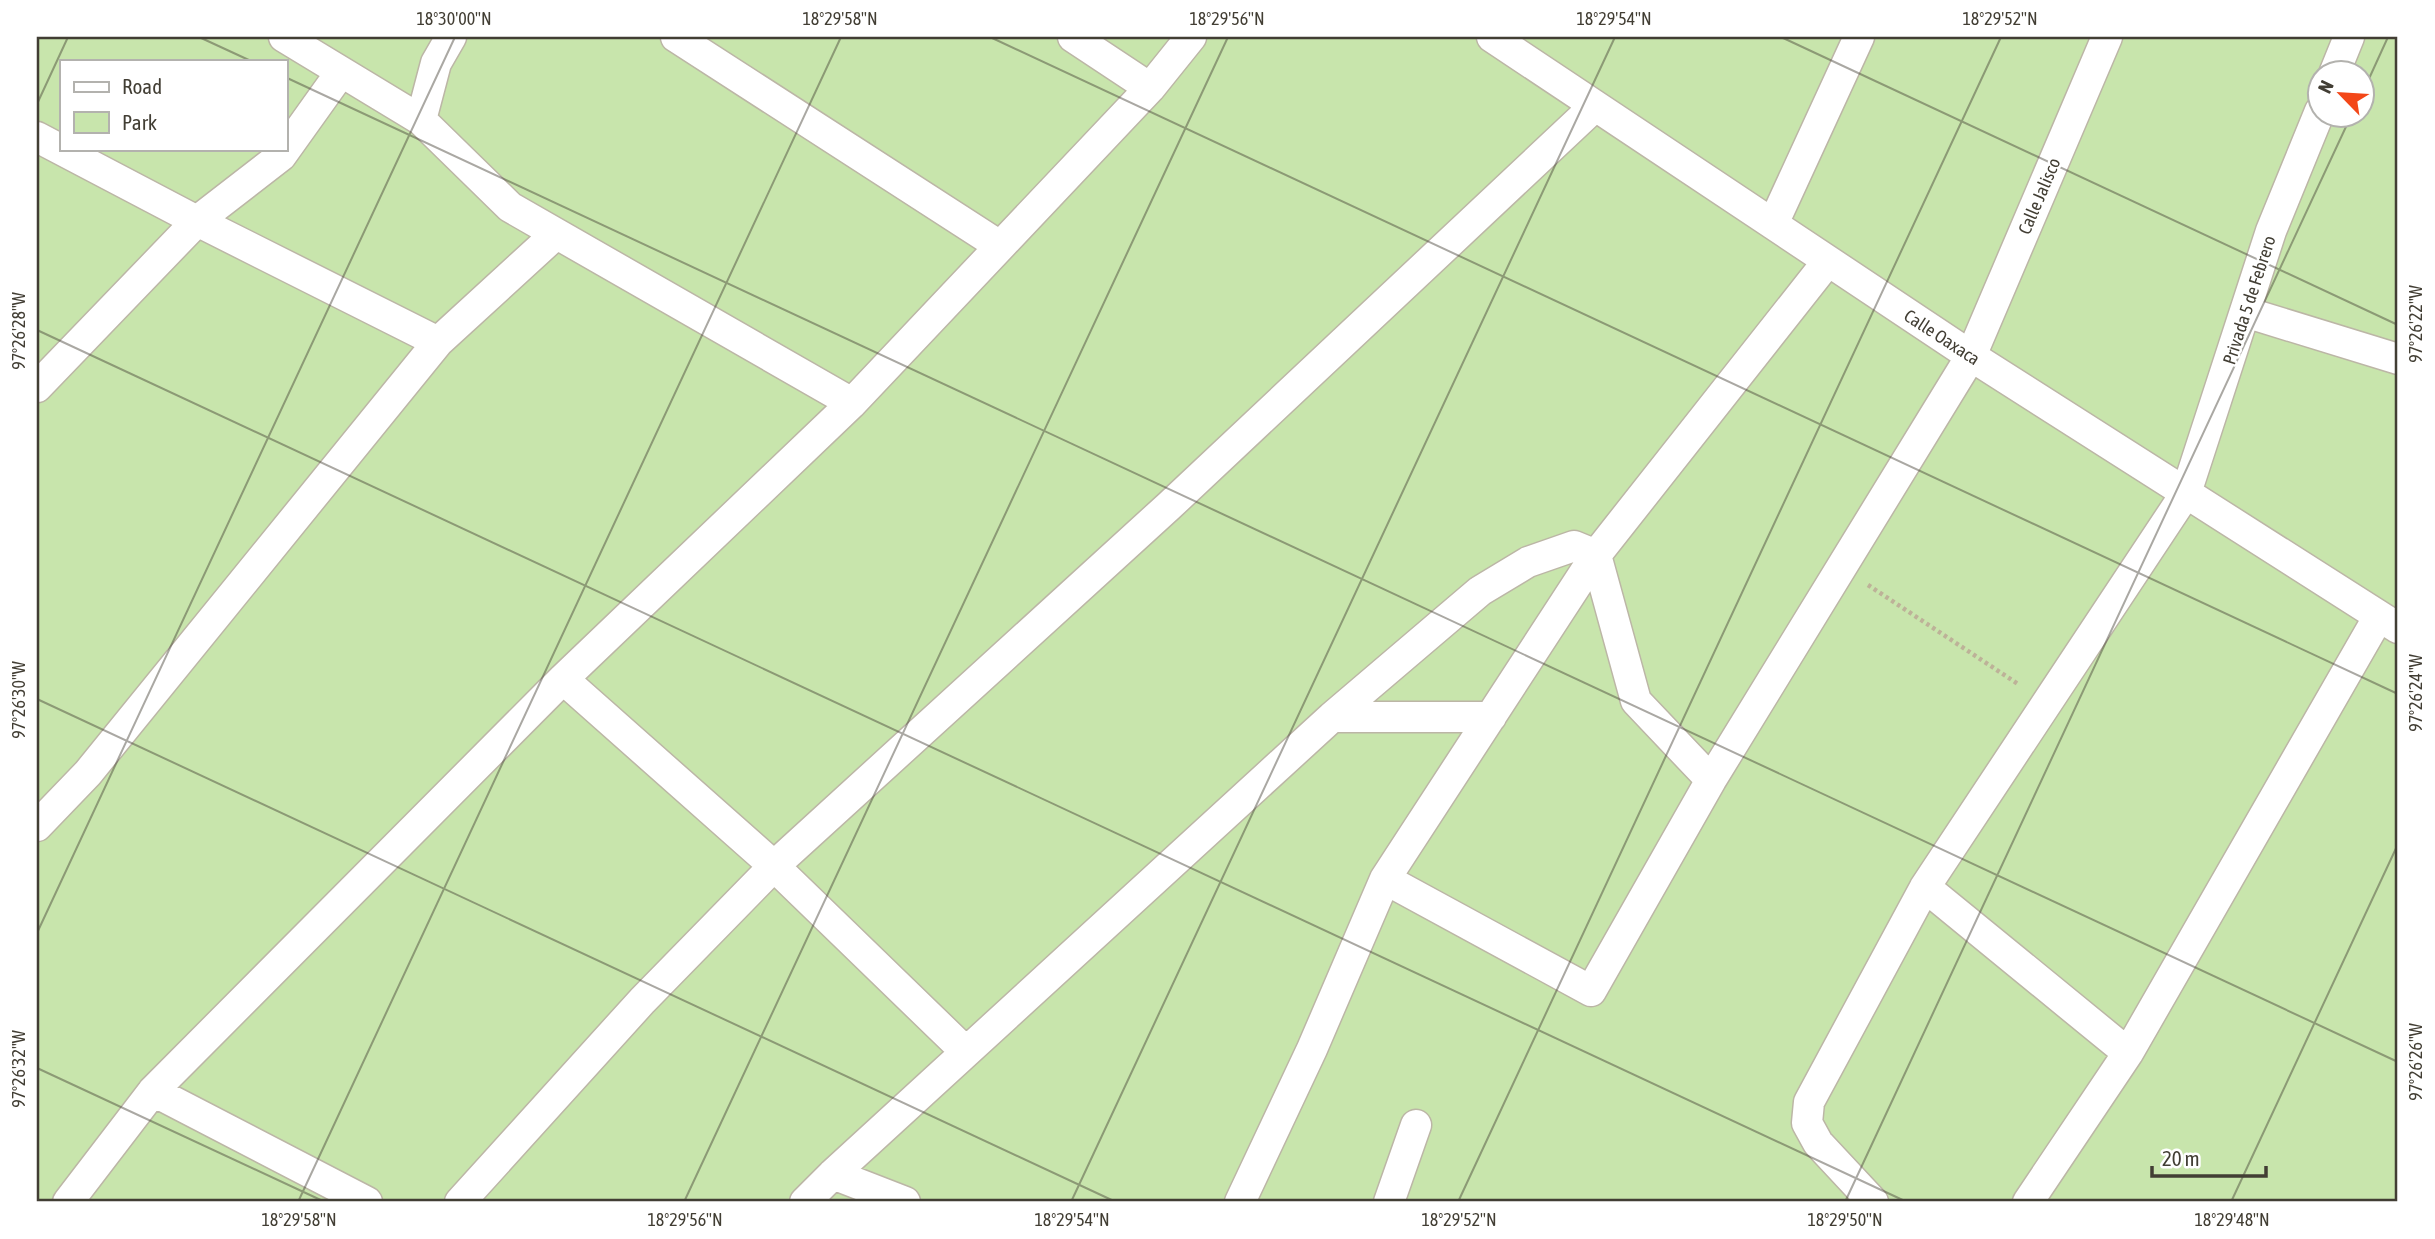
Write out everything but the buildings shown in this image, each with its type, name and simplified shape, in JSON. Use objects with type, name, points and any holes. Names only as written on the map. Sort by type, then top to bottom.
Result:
[{"type":"street","points":[[284,37],[421,120],[510,207],[852,403]]},
{"type":"street","points":[[421,120],[436,63],[451,37]]},
{"type":"street","points":[[676,37],[1000,246]]},
{"type":"street","points":[[1073,37],[1150,88]]},
{"type":"street","points":[[68,1202],[153,1091],[564,679],[852,403],[1150,88],[1191,37]]},
{"type":"street","name":"Calle Oaxaca","points":[[1492,37],[1971,356],[2389,622]]},
{"type":"street","points":[[1773,224],[1859,37]]},
{"type":"street","name":"Calle Jalisco","points":[[1385,879],[1591,991],[1711,780],[1971,356],[2106,37]]},
{"type":"street","points":[[2340,60],[2349,37]]},
{"type":"street","points":[[287,148],[341,72]]},
{"type":"street","points":[[460,1202],[642,1001],[774,866],[1169,506],[1595,106]]},
{"type":"street","name":"Privada 5 de Febrero","points":[[1873,1202],[1818,1143],[1807,1123],[1810,1102],[1925,887],[2186,493],[2271,231],[2311,130]]},
{"type":"street","points":[[37,136],[60,148]]},
{"type":"street","points":[[63,150],[197,221],[438,342]]},
{"type":"street","points":[[37,387],[197,221],[285,150]]},
{"type":"street","points":[[37,826],[88,773],[438,342],[556,234]]},
{"type":"street","points":[[1240,1202],[1312,1049],[1385,879],[1596,555],[1828,261]]},
{"type":"street","points":[[2245,312],[2398,359]]},
{"type":"street","points":[[805,1202],[1332,717],[1480,591],[1528,562],[1574,545],[1596,555]]},
{"type":"street","points":[[1596,555],[1636,701],[1711,780]]},
{"type":"street","points":[[2028,1202],[2128,1053],[2389,622]]},
{"type":"street","points":[[564,679],[774,866],[966,1052]]},
{"type":"street","points":[[1332,717],[1491,717]]},
{"type":"street","points":[[1925,887],[2128,1053]]},
{"type":"street","points":[[153,1091],[367,1202]]},
{"type":"street","points":[[1390,1202],[1416,1125]]},
{"type":"street","points":[[833,1174],[905,1202]]},
{"type":"path","points":[[1841,568],[2048,703]]},
{"type":"green space","points":[[37,37],[2398,37],[2398,1202],[37,1202]]}]
